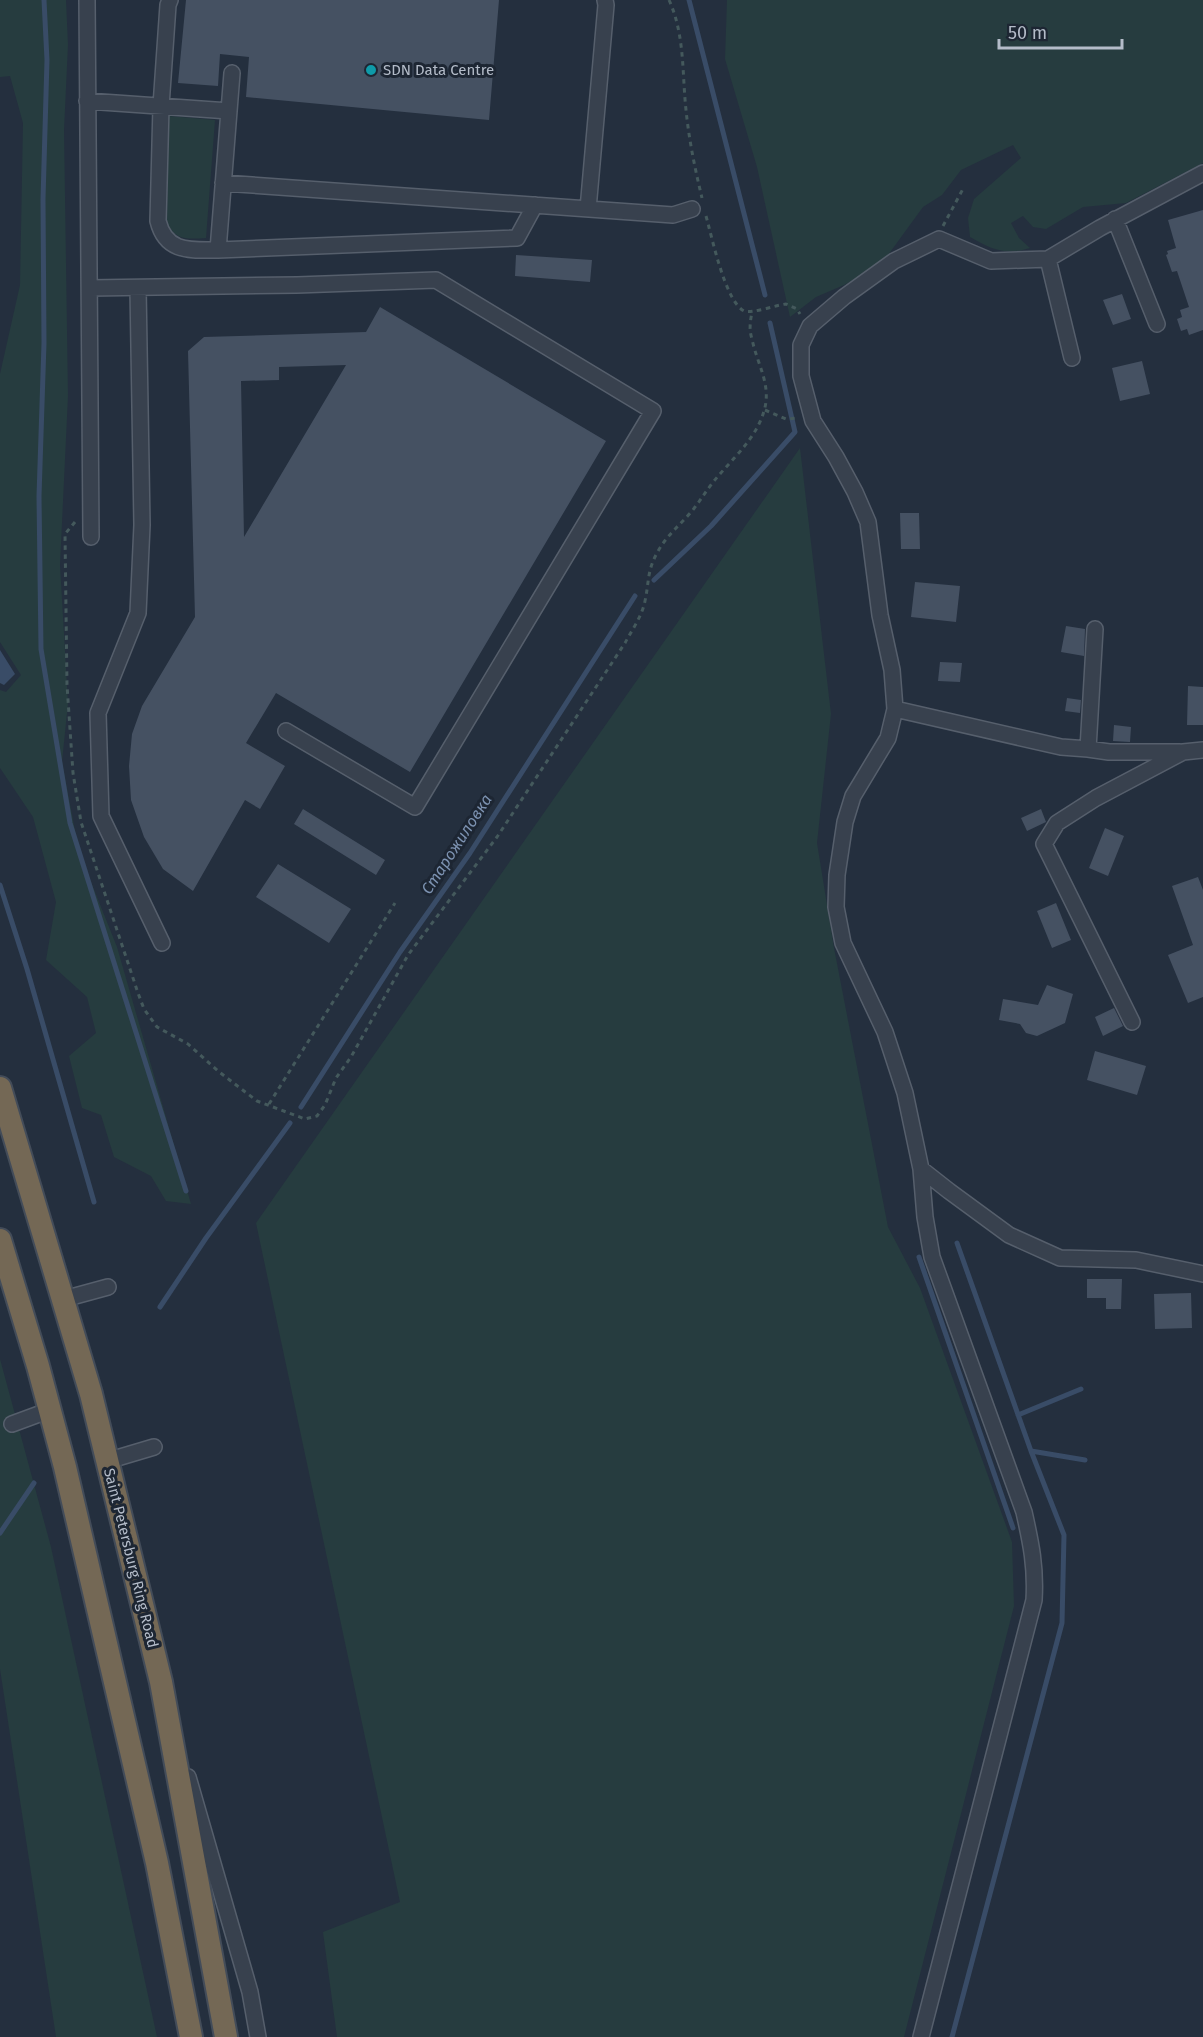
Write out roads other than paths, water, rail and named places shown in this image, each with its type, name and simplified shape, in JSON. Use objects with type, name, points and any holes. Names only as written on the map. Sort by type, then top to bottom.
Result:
[{"type":"highway","name":"Saint Petersburg Ring Road","points":[[0,1088],[91,1394],[161,1682],[226,2037]]},
{"type":"highway","points":[[0,1240],[65,1467],[157,1863],[191,2037]]},
{"type":"street","points":[[87,0],[91,537]]},
{"type":"street","points":[[170,0],[161,106],[158,221],[165,239],[171,244],[189,249],[218,250],[517,238],[535,205]]},
{"type":"street","points":[[588,209],[605,0]]},
{"type":"street","points":[[218,250],[232,73]]},
{"type":"street","points":[[87,101],[229,111]]},
{"type":"street","points":[[921,2037],[1034,1600],[1036,1575],[1033,1551],[1023,1512],[932,1257],[925,1217],[921,1169],[905,1093],[867,990],[843,943],[836,907],[837,875],[845,822],[854,796],[888,738],[895,709],[892,670],[880,615],[868,522],[855,492],[813,421],[801,376],[801,345],[810,326],[844,297],[894,261],[939,239],[991,261],[1048,259],[1115,219],[1203,172]]},
{"type":"street","points":[[224,183],[673,215],[701,210]]},
{"type":"street","points":[[1115,219],[1157,324]]},
{"type":"street","points":[[1048,259],[1072,358]]},
{"type":"street","points":[[90,288],[436,280],[653,411],[415,807],[286,731]]},
{"type":"street","points":[[138,288],[142,525],[138,614],[98,713],[101,816],[162,943]]},
{"type":"street","points":[[1088,749],[1095,629]]},
{"type":"street","points":[[895,709],[1061,747],[1110,752],[1203,750]]},
{"type":"street","points":[[1131,1022],[1044,844],[1057,823],[1096,798],[1183,752]]},
{"type":"street","points":[[921,1169],[1009,1235],[1060,1258],[1136,1260],[1203,1274]]},
{"type":"street","points":[[64,1299],[108,1287]]},
{"type":"street","points":[[12,1424],[50,1410]]},
{"type":"street","points":[[107,1461],[154,1447]]},
{"type":"street","points":[[161,1682],[250,1992],[258,2037]]},
{"type":"water","points":[[0,650],[15,674],[4,685],[0,683]]},
{"type":"waterway","points":[[44,0],[47,60],[43,199],[44,343],[39,496],[41,649],[70,823],[186,1191]]},
{"type":"waterway","points":[[689,0],[765,295]]},
{"type":"waterway","name":"Старожиловка","points":[[654,580],[711,526],[795,432],[770,323]]},
{"type":"waterway","name":"Старожиловка","points":[[301,1107],[400,952],[470,853],[635,596]]},
{"type":"waterway","points":[[0,885],[27,969],[94,1202]]},
{"type":"waterway","name":"Старожиловка","points":[[160,1307],[206,1238],[290,1123]]},
{"type":"waterway","points":[[952,2037],[1062,1623],[1064,1535],[1031,1451],[957,1243]]},
{"type":"waterway","points":[[919,1257],[1013,1528]]},
{"type":"waterway","points":[[1018,1415],[1081,1389]]},
{"type":"waterway","points":[[1031,1451],[1085,1460]]},
{"type":"waterway","name":"Старожиловка","points":[[0,1533],[34,1483]]},
{"type":"place","name":"SDN Data Centre","points":[[371,70]]}]
